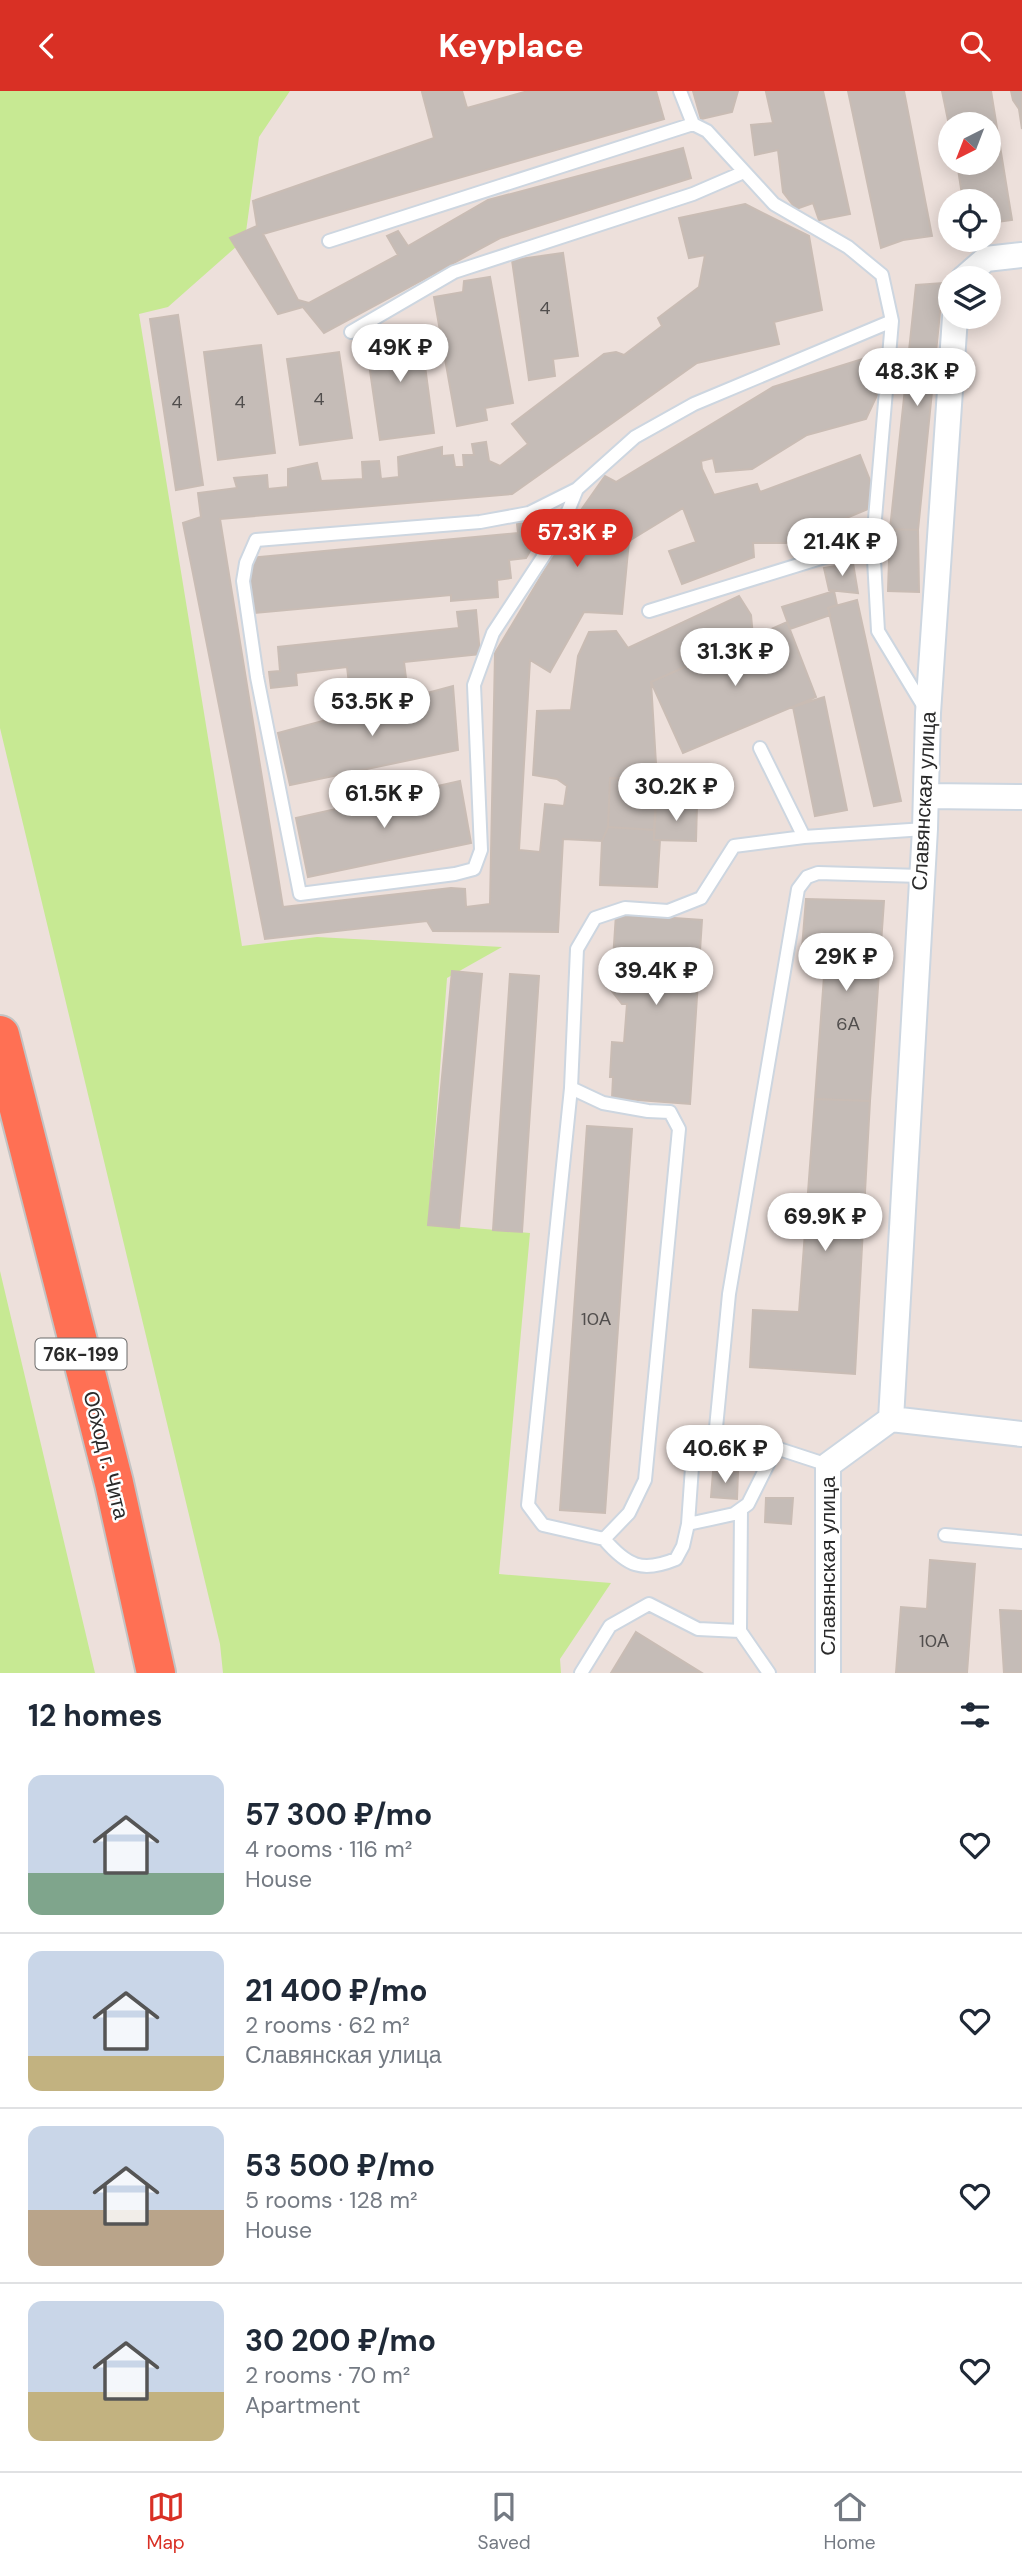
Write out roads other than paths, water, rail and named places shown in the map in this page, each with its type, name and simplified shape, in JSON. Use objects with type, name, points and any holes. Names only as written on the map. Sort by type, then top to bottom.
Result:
[{"type":"highway","name":"Обход г. Чита","points":[[0,1035],[114,1483],[156,1673]]},
{"type":"street","points":[[977,266],[986,259],[1022,255]]},
{"type":"street","name":"Славянская улица","points":[[828,1673],[828,1465],[891,1419],[925,829],[928,713],[954,329]]},
{"type":"street","points":[[926,796],[1022,797]]},
{"type":"street","points":[[891,1419],[1022,1434]]},
{"type":"lane","points":[[680,91],[693,124],[707,131],[774,204],[849,247],[882,275],[892,321],[873,542],[878,631],[928,713]]},
{"type":"lane","points":[[330,241],[693,124]]},
{"type":"lane","points":[[351,332],[454,272],[693,194],[744,172]]},
{"type":"lane","points":[[577,489],[559,531],[493,633],[474,685],[481,850],[474,869],[455,874],[300,894],[257,677],[243,581],[246,562],[256,540],[480,522],[529,513],[577,489],[635,437],[694,404],[892,321]]},
{"type":"lane","points":[[649,611],[873,542]]},
{"type":"lane","points":[[761,748],[804,837]]},
{"type":"lane","points":[[921,876],[818,873],[807,877],[799,888],[729,1294],[715,1438],[692,1467],[688,1524],[683,1546],[676,1559],[656,1567],[626,1562],[604,1539],[543,1525],[528,1505],[571,1088],[577,949],[595,918],[625,908],[668,911],[701,898],[734,846],[804,837],[925,829]]},
{"type":"lane","points":[[571,1088],[603,1103],[670,1112],[679,1129],[645,1480],[629,1513],[604,1539]]},
{"type":"lane","points":[[715,1438],[776,1448],[828,1465]]},
{"type":"lane","points":[[688,1524],[734,1514],[748,1504],[776,1448]]},
{"type":"lane","points":[[741,1509],[740,1631],[769,1673]]},
{"type":"lane","points":[[945,1535],[1022,1542]]},
{"type":"lane","points":[[581,1673],[610,1626],[649,1604],[698,1629],[740,1631]]}]
